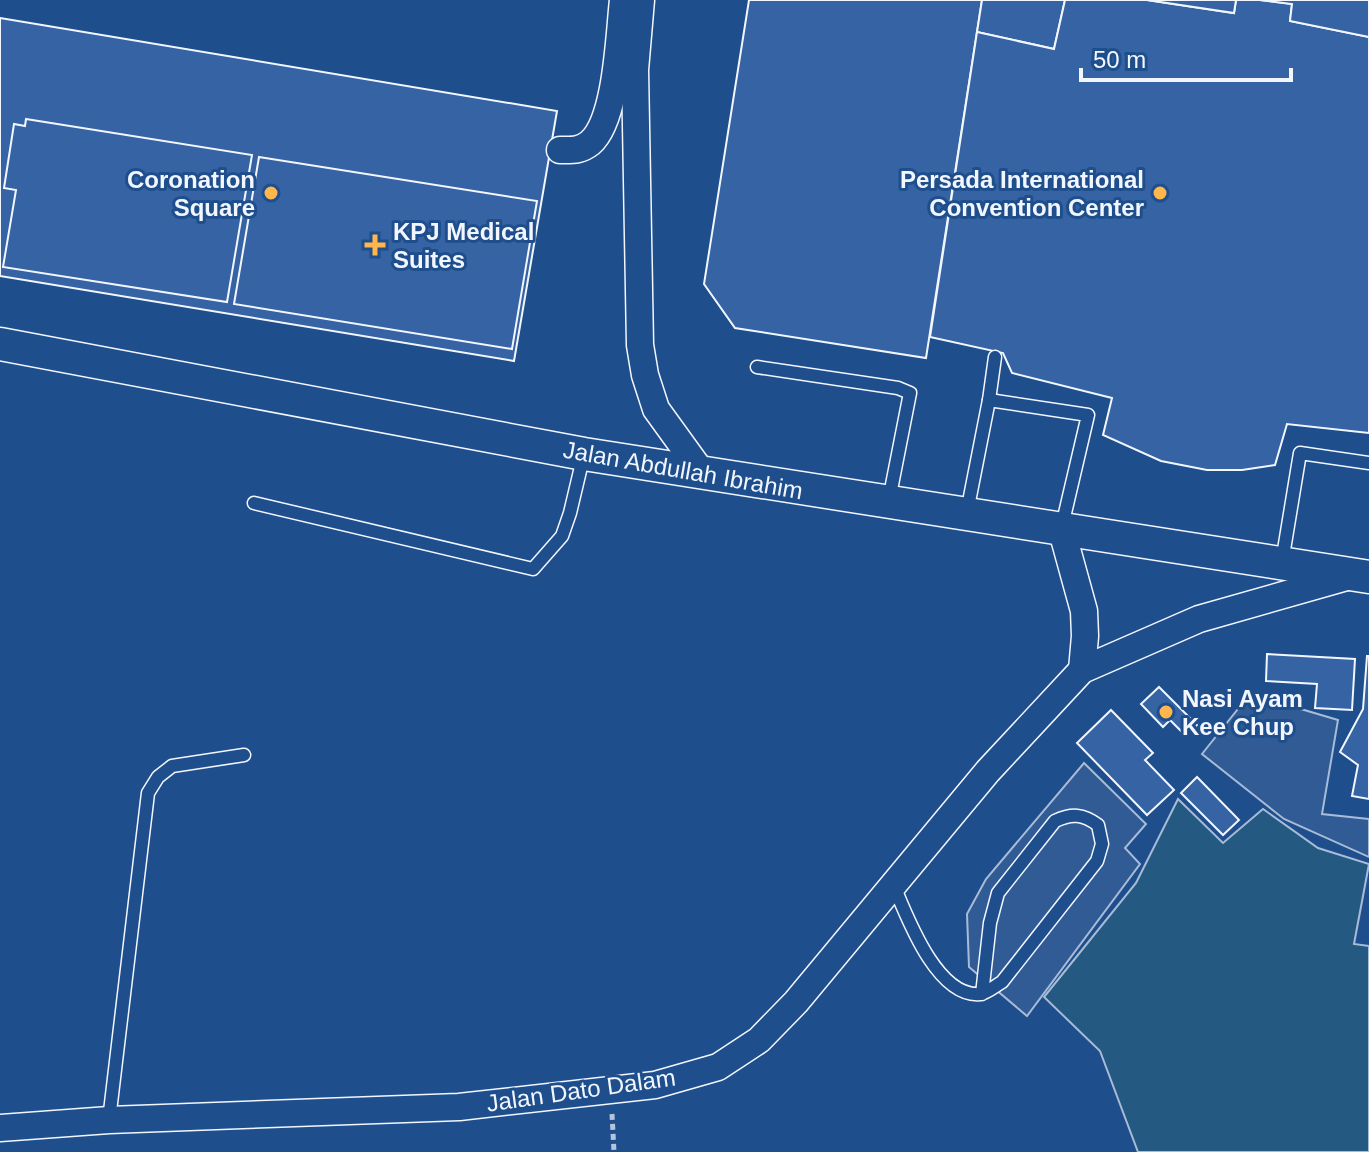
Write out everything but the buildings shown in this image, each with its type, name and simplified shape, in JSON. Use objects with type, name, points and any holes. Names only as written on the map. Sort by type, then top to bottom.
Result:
[{"type":"street","points":[[560,150],[576,151],[590,143],[600,130],[613,91],[623,0]]},
{"type":"street","points":[[641,0],[635,70],[640,345],[656,409],[703,474]]},
{"type":"street","name":"Jalan Abdullah Ibrahim","points":[[0,344],[584,454],[1360,577]]},
{"type":"street","points":[[1062,531],[1084,611],[1082,670]]},
{"type":"street","name":"Jalan Dato Dalam","points":[[0,1128],[109,1120],[459,1107],[655,1085],[718,1067],[759,1040],[796,1002],[988,771],[1082,670],[1199,619],[1360,577]]},
{"type":"lane","points":[[966,516],[995,357]]},
{"type":"lane","points":[[757,367],[898,388],[910,393],[888,503]]},
{"type":"lane","points":[[989,400],[1088,415],[1062,531]]},
{"type":"lane","points":[[1282,565],[1300,453],[1369,463]]},
{"type":"lane","points":[[254,503],[533,569],[562,536],[584,454]]},
{"type":"lane","points":[[109,1120],[148,793],[158,777],[172,766],[244,755]]},
{"type":"lane","points":[[893,884],[921,948],[942,974],[964,992],[982,994],[1002,982],[1097,861],[1102,844],[1098,825],[1086,816],[1069,815],[1055,821],[998,893],[990,923],[982,994]]},
{"type":"path","points":[[612,1089],[614,1152]]},
{"type":"shaded area","points":[[1250,694],[1338,720],[1322,814],[1369,819],[1369,857],[1284,819],[1202,754]]},
{"type":"shaded area","points":[[1084,763],[1146,824],[1125,848],[1140,864],[1027,1016],[969,967],[967,914],[986,879]]},
{"type":"shaded area","points":[[1178,799],[1223,843],[1263,809],[1318,848],[1369,864],[1354,944],[1369,946],[1369,1152],[1138,1152],[1100,1051],[1044,997],[1136,883]]},
{"type":"place","name":"Coronation Square","points":[[271,193]]},
{"type":"place","name":"Persada International Convention Center","points":[[1160,193]]},
{"type":"place","name":"KPJ Medical Suites","points":[[375,245]]},
{"type":"place","name":"Nasi Ayam Kee Chup","points":[[1166,712]]}]
